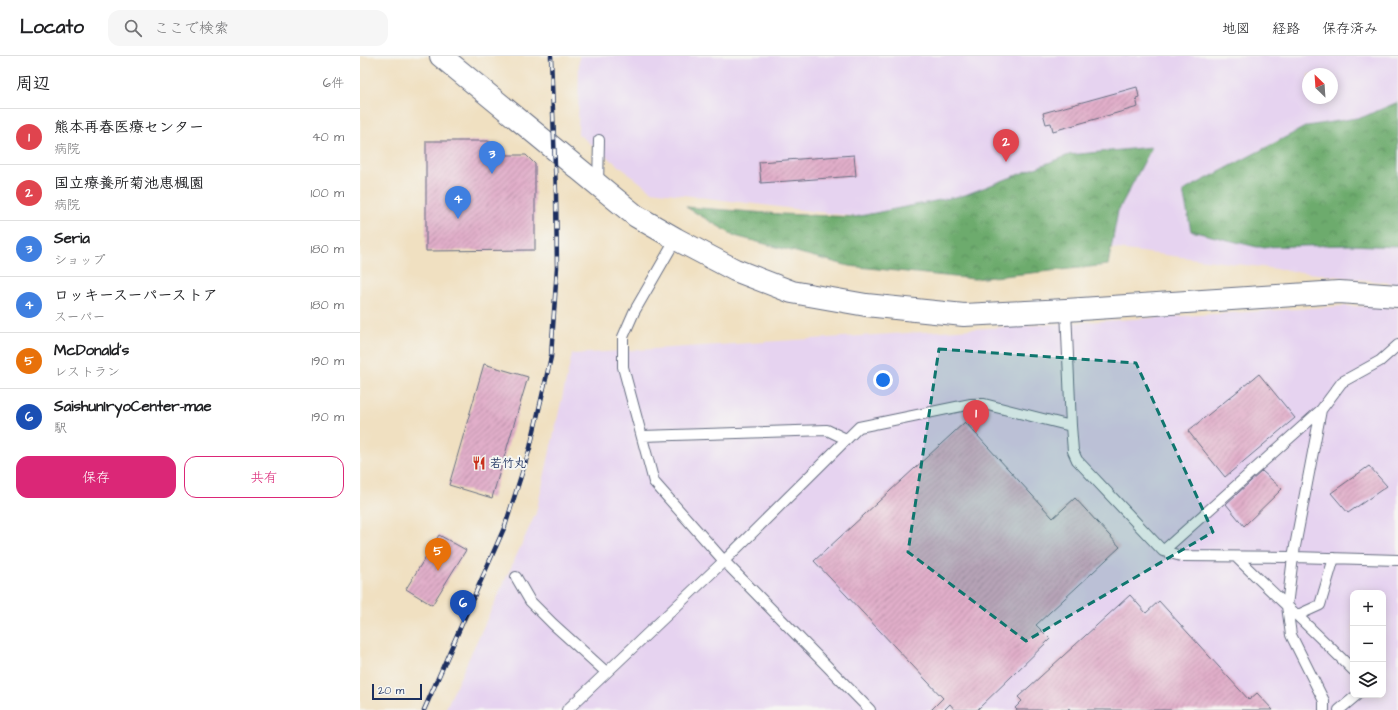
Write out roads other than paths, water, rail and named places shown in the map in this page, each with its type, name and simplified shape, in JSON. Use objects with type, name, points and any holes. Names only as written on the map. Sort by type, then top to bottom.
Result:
[{"type":"street","points":[[441,56],[636,216],[735,270],[792,292],[866,305],[964,314],[1066,310],[1339,292],[1398,296]]},
{"type":"lane","points":[[598,185],[599,140]]},
{"type":"lane","points":[[676,239],[634,312],[623,337],[623,367],[654,482],[724,560],[870,710]]},
{"type":"lane","points":[[1066,310],[1073,451],[1077,460],[1163,551],[1181,556],[1398,560]]},
{"type":"lane","points":[[1163,551],[1321,410],[1342,382],[1380,361],[1398,345]]},
{"type":"lane","points":[[566,710],[724,560],[859,427],[971,404],[984,404],[1071,426]]},
{"type":"lane","points":[[1321,410],[1293,557],[1287,606],[1291,635],[1324,701],[1324,710]]},
{"type":"lane","points":[[642,436],[827,430],[846,439]]},
{"type":"lane","points":[[1236,557],[1298,615],[1350,667]]},
{"type":"lane","points":[[1298,615],[1320,605],[1334,558]]},
{"type":"lane","points":[[516,577],[530,601],[552,624],[606,672]]},
{"type":"lane","points":[[1339,710],[1353,698]]},
{"type":"railway","points":[[424,710],[505,526],[530,448],[551,357],[557,267],[551,56]]},
{"type":"place","name":"国立療養所菊池恵楓園","points":[[1006,162]]},
{"type":"place","name":"Seria","points":[[492,174]]},
{"type":"place","name":"ロッキースーパーストア","points":[[458,219]]},
{"type":"place","name":"熊本再春医療センター","points":[[976,433]]},
{"type":"place","name":"若竹丸","points":[[479,463]]},
{"type":"place","name":"McDonald's","points":[[438,571]]},
{"type":"place","name":"SaishunIryoCenter-mae","points":[[463,623]]}]
